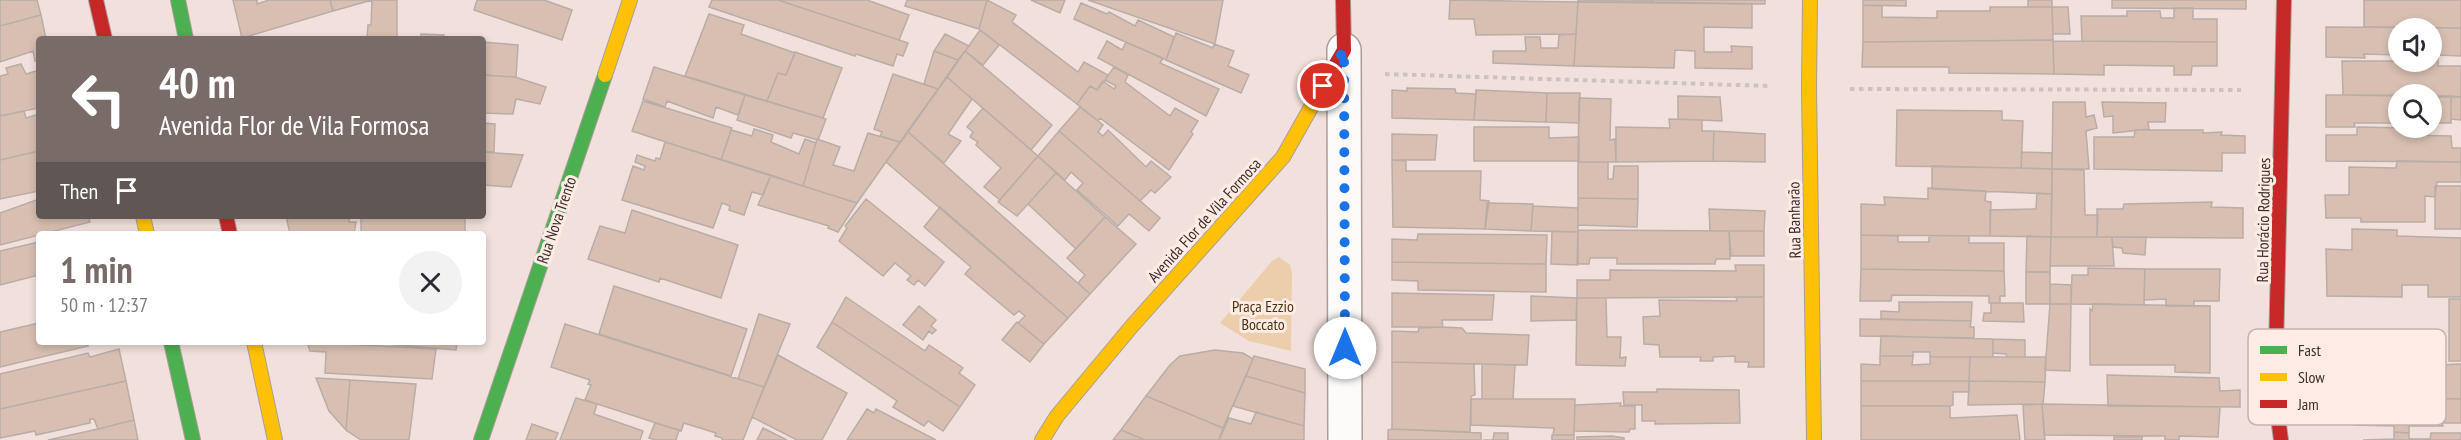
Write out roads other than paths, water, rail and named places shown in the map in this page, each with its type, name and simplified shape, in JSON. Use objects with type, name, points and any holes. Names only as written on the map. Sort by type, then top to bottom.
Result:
[{"type":"street","points":[[96,0],[104,36]]},
{"type":"street","points":[[178,0],[185,36]]},
{"type":"street","name":"Rua Nova Trento","points":[[481,440],[630,0]]},
{"type":"street","points":[[1343,0],[1345,440]]},
{"type":"street","name":"Rua Banharão","points":[[1810,0],[1814,440]]},
{"type":"street","name":"Rua Horácio Rodrigues","points":[[2277,329],[2284,0]]},
{"type":"street","name":"Avenida Flor de Vila Formosa","points":[[1042,440],[1057,416],[1132,326],[1283,157],[1344,50]]},
{"type":"street","points":[[172,345],[194,440]]},
{"type":"street","points":[[255,345],[277,433]]},
{"type":"street","name":"Rua Horácio Rodrigues","points":[[2279,425],[2281,440]]},
{"type":"park label","name":"Praça Ezzio Boccato","points":[[1263,315]]}]
